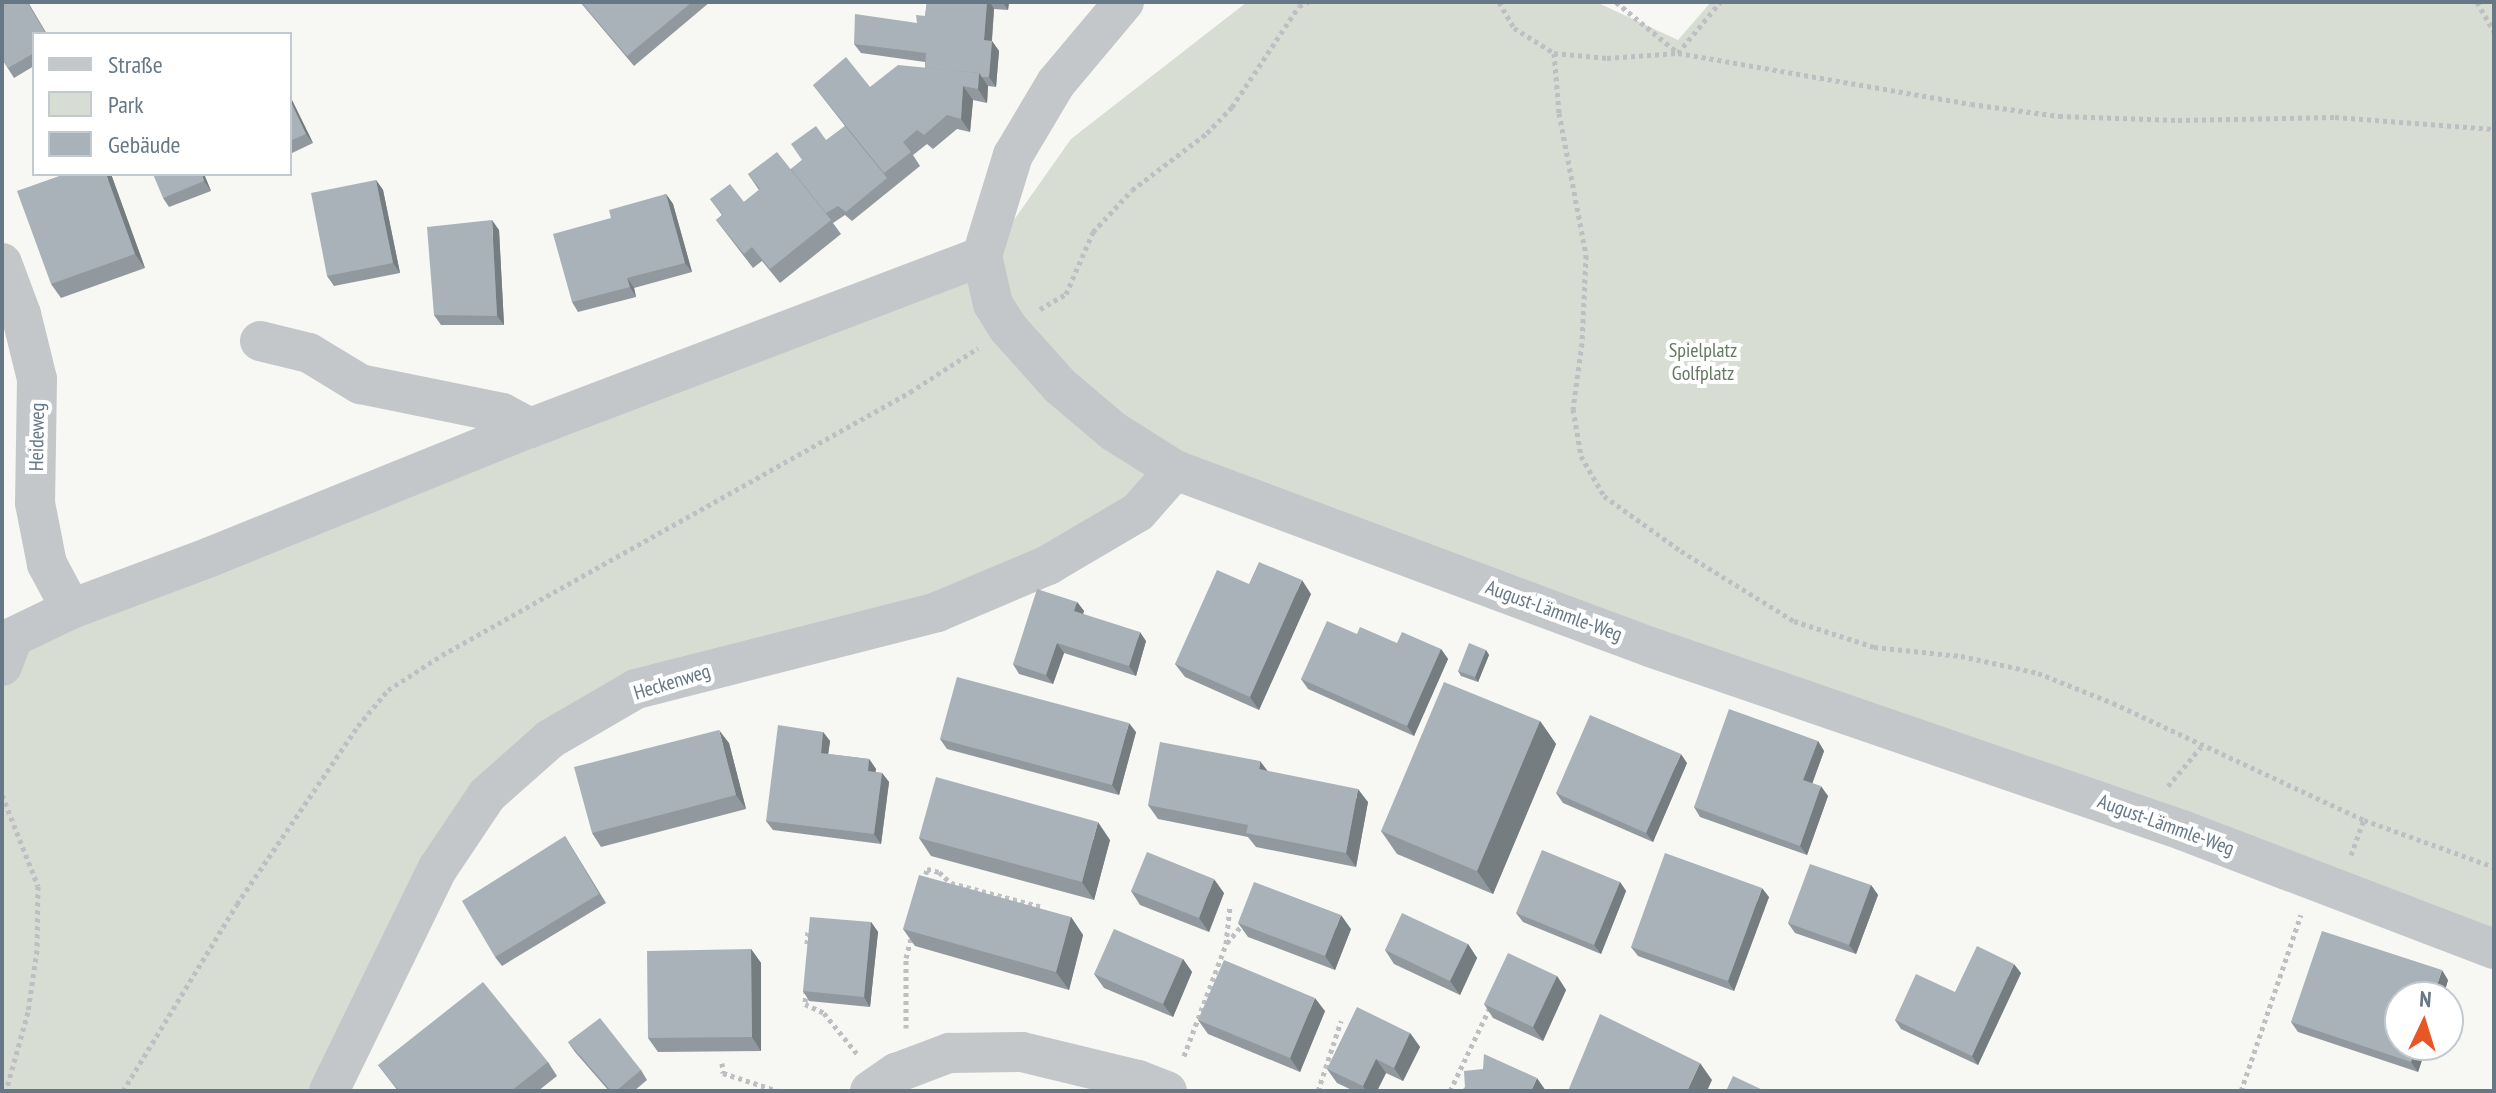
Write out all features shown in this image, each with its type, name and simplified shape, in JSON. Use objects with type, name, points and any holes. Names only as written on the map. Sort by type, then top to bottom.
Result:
[{"type":"street","name":"August-Lämmle-Weg","points":[[1124,2],[1056,83],[1013,155],[982,256],[993,304],[1008,328],[1060,386],[1113,431],[1175,470],[1650,647],[1978,758],[2494,949]]},
{"type":"street","points":[[6,644],[71,609],[210,557],[530,428],[982,256]]},
{"type":"street","name":"Heideweg","points":[[2,263],[21,314],[37,379],[35,503],[47,564],[71,609]]},
{"type":"street","points":[[260,341],[309,353],[360,384],[502,413],[530,428]]},
{"type":"street","name":"Heckenweg","points":[[329,1091],[438,868],[487,795],[550,739],[636,689],[937,612],[1048,565],[1138,512],[1175,470]]},
{"type":"street","points":[[861,1080],[949,1053],[1022,1052],[1138,1080],[1175,1076]]},
{"type":"path","points":[[123,1091],[237,904],[358,726],[388,690],[442,655],[910,392],[1066,294],[1093,232],[1132,190],[1207,133],[1232,107],[1299,6],[1308,2]]},
{"type":"path","points":[[1499,2],[1514,28],[1554,53],[1607,58],[1678,53],[2059,116],[2178,120],[2335,117],[2494,129]]},
{"type":"path","points":[[1616,2],[1678,53]]},
{"type":"path","points":[[1678,53],[1720,2]]},
{"type":"path","points":[[2477,2],[2494,32]]},
{"type":"path","points":[[1554,53],[1559,113],[1586,255],[1582,343],[1573,409],[1581,456],[1604,496],[1681,551],[1794,621],[1874,647],[1961,656],[2038,673],[2113,703],[2201,747],[2364,820],[2494,867]]},
{"type":"path","points":[[2179,771],[2201,747]]},
{"type":"path","points":[[2,795],[38,886],[37,950],[28,1012],[6,1091]]},
{"type":"path","points":[[2355,844],[2364,820]]},
{"type":"path","points":[[923,884],[927,869],[939,872],[951,883],[1042,907]]},
{"type":"path","points":[[2241,1091],[2312,880]]},
{"type":"path","points":[[1175,1076],[1226,944],[1230,906]]},
{"type":"path","points":[[1226,944],[1252,913]]},
{"type":"path","points":[[905,1069],[906,958],[913,928]]},
{"type":"path","points":[[807,946],[808,931]]},
{"type":"path","points":[[806,975],[805,1004],[824,1013],[859,1057],[861,1080]]},
{"type":"path","points":[[1450,1091],[1496,995]]},
{"type":"path","points":[[1318,1091],[1341,1021]]},
{"type":"path","points":[[722,1063],[723,1073],[778,1091]]},
{"type":"green space","name":"Spielplatz Golfplatz","points":[[1247,2],[1596,2],[1678,40],[1711,2],[2494,2],[2494,949],[1175,470],[1048,565],[636,689],[487,795],[328,1091],[2,1091],[2,666],[13,637],[1009,227],[1071,139]]},
{"type":"building","points":[[2,2],[27,2],[45,32],[32,32],[32,54],[8,68],[2,59]]},
{"type":"building","points":[[581,2],[692,2],[627,56]]},
{"type":"building","points":[[927,2],[987,2],[984,40],[992,41],[989,77],[982,77],[979,73],[925,68],[926,53],[854,44],[855,14],[917,23],[916,15],[925,16]]},
{"type":"building","points":[[846,57],[870,87],[898,65],[979,73],[978,89],[963,86],[961,119],[947,115],[924,135],[917,130],[903,142],[911,152],[884,173],[813,85]]},
{"type":"building","points":[[292,104],[306,134],[292,140]]},
{"type":"building","points":[[816,126],[826,140],[845,126],[887,178],[846,212],[838,206],[826,213],[791,169],[802,160],[791,144]]},
{"type":"building","points":[[777,152],[831,220],[770,269],[752,247],[744,254],[716,220],[723,215],[710,199],[730,184],[744,202],[760,189],[748,174]]},
{"type":"building","points":[[59,176],[107,176],[135,254],[51,284],[17,191]]},
{"type":"building","points":[[154,176],[203,176],[204,181],[163,198]]},
{"type":"building","points":[[376,180],[393,263],[327,276],[311,193]]},
{"type":"building","points":[[666,194],[685,263],[627,278],[630,287],[572,302],[553,234],[611,218],[609,210]]},
{"type":"building","points":[[492,220],[497,316],[434,315],[427,227]]},
{"type":"building","points":[[1259,562],[1302,580],[1250,697],[1175,664],[1217,570],[1249,584]]},
{"type":"building","points":[[1037,589],[1077,602],[1074,611],[1140,632],[1129,666],[1057,643],[1046,675],[1013,664]]},
{"type":"building","points":[[1327,621],[1357,634],[1360,627],[1397,643],[1402,632],[1441,649],[1407,726],[1301,679]]},
{"type":"building","points":[[1469,643],[1486,650],[1475,677],[1458,671]]},
{"type":"building","points":[[957,677],[1129,723],[1112,785],[940,739]]},
{"type":"building","points":[[1444,682],[1540,721],[1477,871],[1381,831]]},
{"type":"building","points":[[1729,709],[1818,741],[1803,780],[1821,786],[1800,846],[1694,807]]},
{"type":"building","points":[[1590,715],[1681,754],[1646,833],[1556,793]]},
{"type":"building","points":[[778,725],[823,732],[821,753],[869,759],[868,771],[882,773],[874,834],[766,821]]},
{"type":"building","points":[[719,730],[736,795],[592,833],[574,767]]},
{"type":"building","points":[[1160,742],[1260,761],[1259,769],[1358,789],[1346,853],[1246,833],[1248,825],[1148,805]]},
{"type":"building","points":[[936,777],[1098,822],[1082,882],[919,838]]},
{"type":"building","points":[[565,836],[599,894],[495,957],[462,901]]},
{"type":"building","points":[[1542,850],[1620,882],[1594,945],[1516,913]]},
{"type":"building","points":[[1147,852],[1214,879],[1199,918],[1131,891]]},
{"type":"building","points":[[1665,853],[1762,888],[1728,981],[1631,947]]},
{"type":"building","points":[[1810,864],[1871,885],[1849,945],[1788,923]]},
{"type":"building","points":[[919,875],[1071,917],[1056,972],[903,929]]},
{"type":"building","points":[[1254,882],[1341,915],[1325,956],[1238,923]]},
{"type":"building","points":[[1402,913],[1468,944],[1450,981],[1385,950]]},
{"type":"building","points":[[810,917],[871,922],[864,997],[803,991]]},
{"type":"building","points":[[1114,929],[1183,959],[1163,1004],[1094,974]]},
{"type":"building","points":[[2322,931],[2442,970],[2438,981],[2384,981],[2384,1053],[2291,1022]]},
{"type":"building","points":[[1977,946],[2014,964],[1972,1056],[1895,1020],[1916,974],[1955,992]]},
{"type":"building","points":[[751,949],[752,1037],[648,1038],[647,951]]},
{"type":"building","points":[[1508,953],[1557,976],[1533,1027],[1484,1004]]},
{"type":"building","points":[[1224,960],[1315,998],[1290,1058],[1198,1020]]},
{"type":"building","points":[[483,982],[548,1062],[511,1091],[399,1091],[378,1065]]},
{"type":"building","points":[[1357,1007],[1410,1033],[1394,1068],[1376,1059],[1363,1086],[1327,1069]]},
{"type":"building","points":[[1600,1014],[1700,1063],[1687,1091],[1568,1091]]},
{"type":"building","points":[[600,1018],[641,1070],[616,1091],[611,1091],[568,1042]]},
{"type":"building","points":[[1484,1054],[1537,1078],[1531,1091],[1461,1091],[1465,1087],[1464,1071],[1483,1069]]},
{"type":"building","points":[[1733,1076],[1765,1091],[1726,1091]]}]
